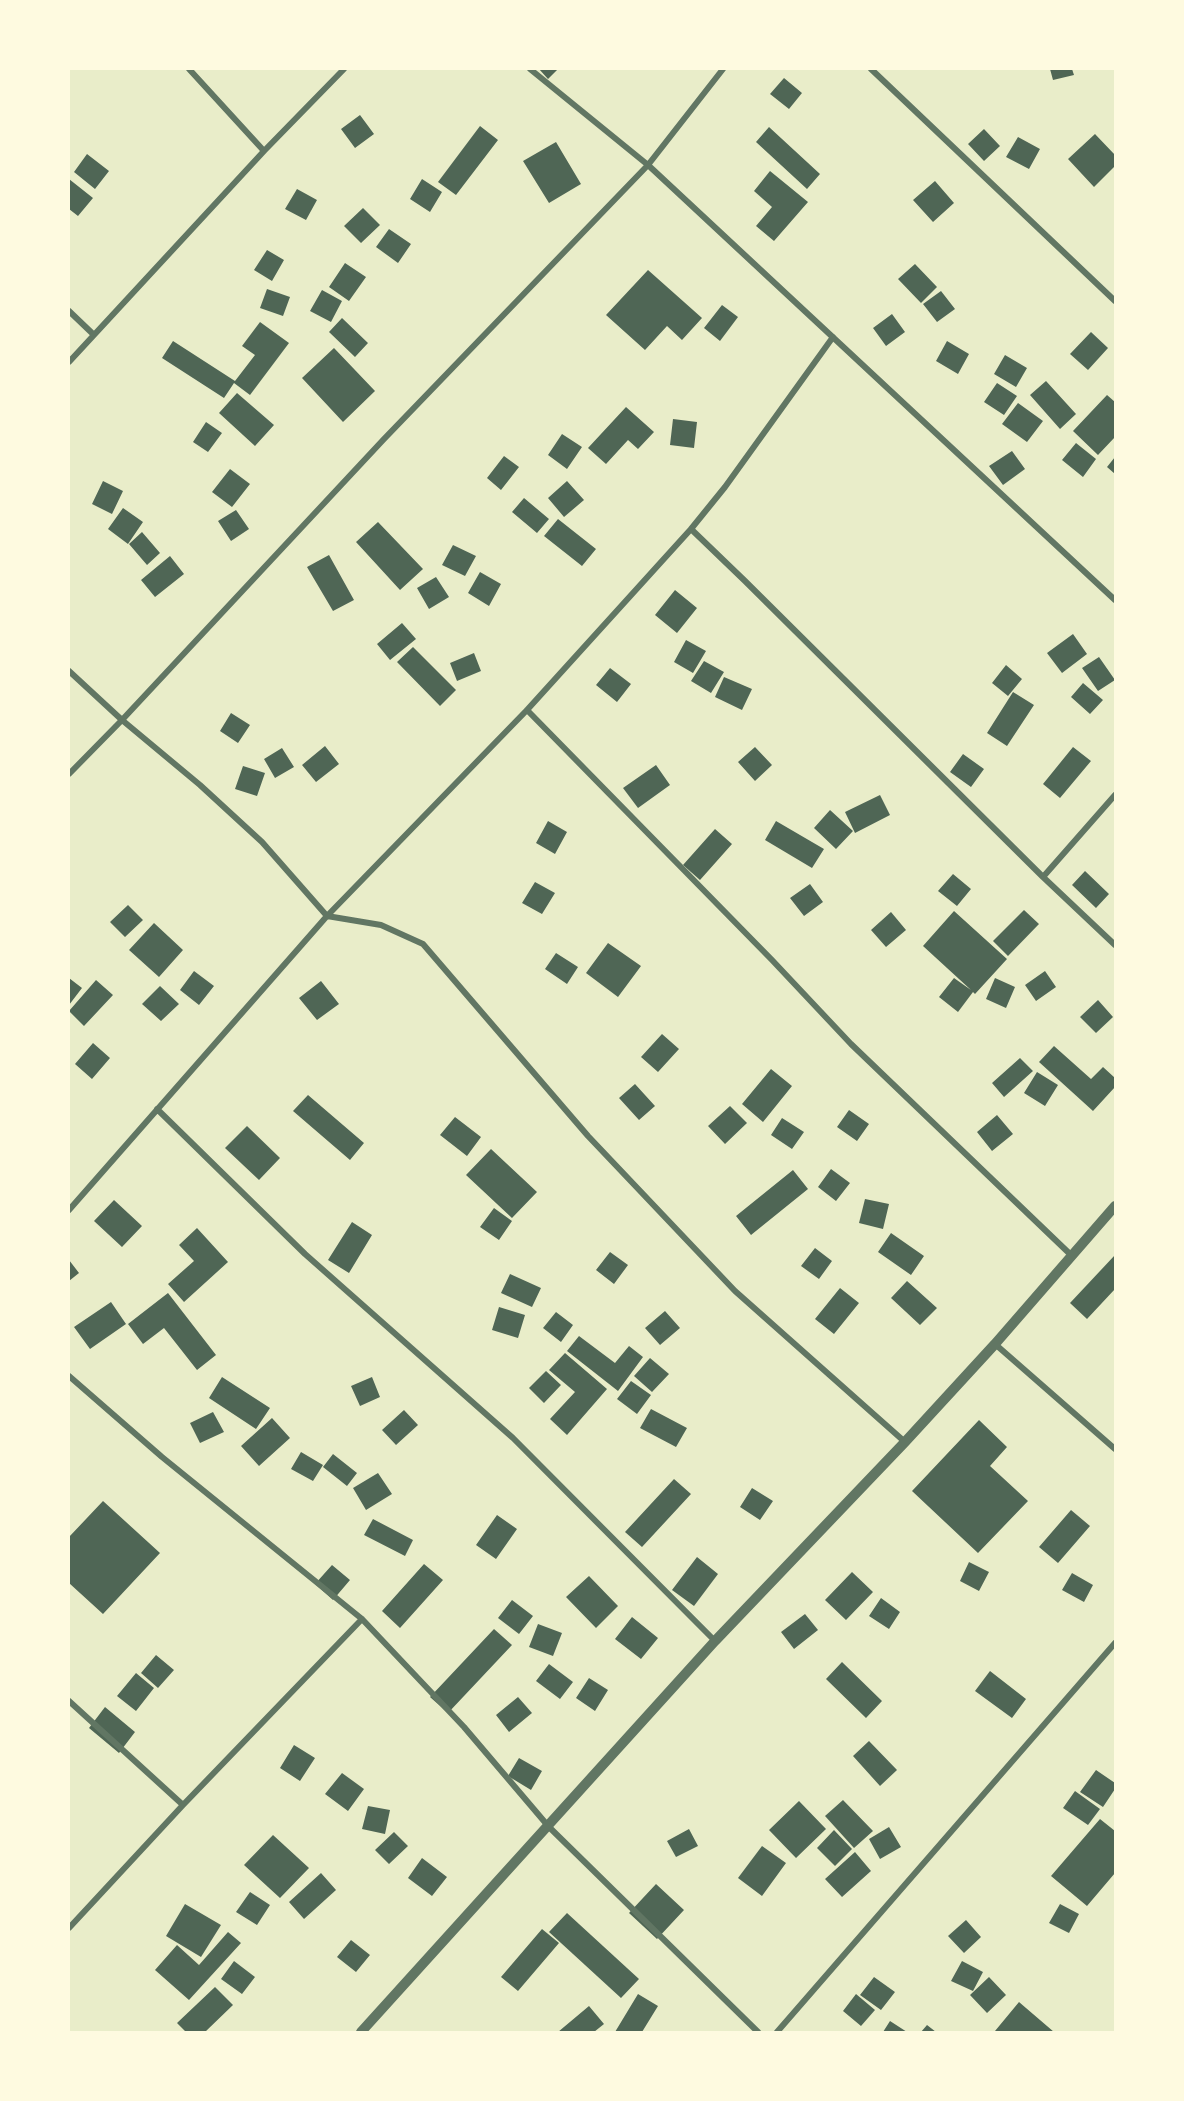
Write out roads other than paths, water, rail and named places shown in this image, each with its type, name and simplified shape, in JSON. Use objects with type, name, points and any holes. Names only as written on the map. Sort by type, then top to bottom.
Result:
[{"type":"street","points":[[189,69],[264,151]]},
{"type":"street","points":[[69,362],[264,151],[344,69]]},
{"type":"street","points":[[530,69],[648,165],[1115,600]]},
{"type":"street","points":[[69,774],[384,439],[648,165],[723,69]]},
{"type":"street","points":[[871,69],[1115,301]]},
{"type":"street","points":[[69,311],[93,334]]},
{"type":"street","points":[[69,1210],[327,916],[527,710],[691,530],[833,338]]},
{"type":"street","points":[[691,530],[1115,945]]},
{"type":"street","points":[[69,671],[262,842],[327,916],[381,925],[423,944],[588,1136],[735,1291],[905,1442]]},
{"type":"street","points":[[527,710],[851,1044],[1071,1255]]},
{"type":"street","points":[[1043,877],[1115,795]]},
{"type":"street","points":[[157,1109],[305,1254],[513,1438],[715,1641]]},
{"type":"street","points":[[361,2032],[715,1641],[995,1344],[1115,1206]]},
{"type":"street","points":[[995,1344],[1115,1449]]},
{"type":"street","points":[[69,1376],[171,1465],[362,1619],[464,1727],[549,1827],[758,2032]]},
{"type":"street","points":[[69,1928],[183,1804],[362,1619]]},
{"type":"street","points":[[777,2032],[1115,1643]]},
{"type":"street","points":[[69,1701],[183,1804]]}]
